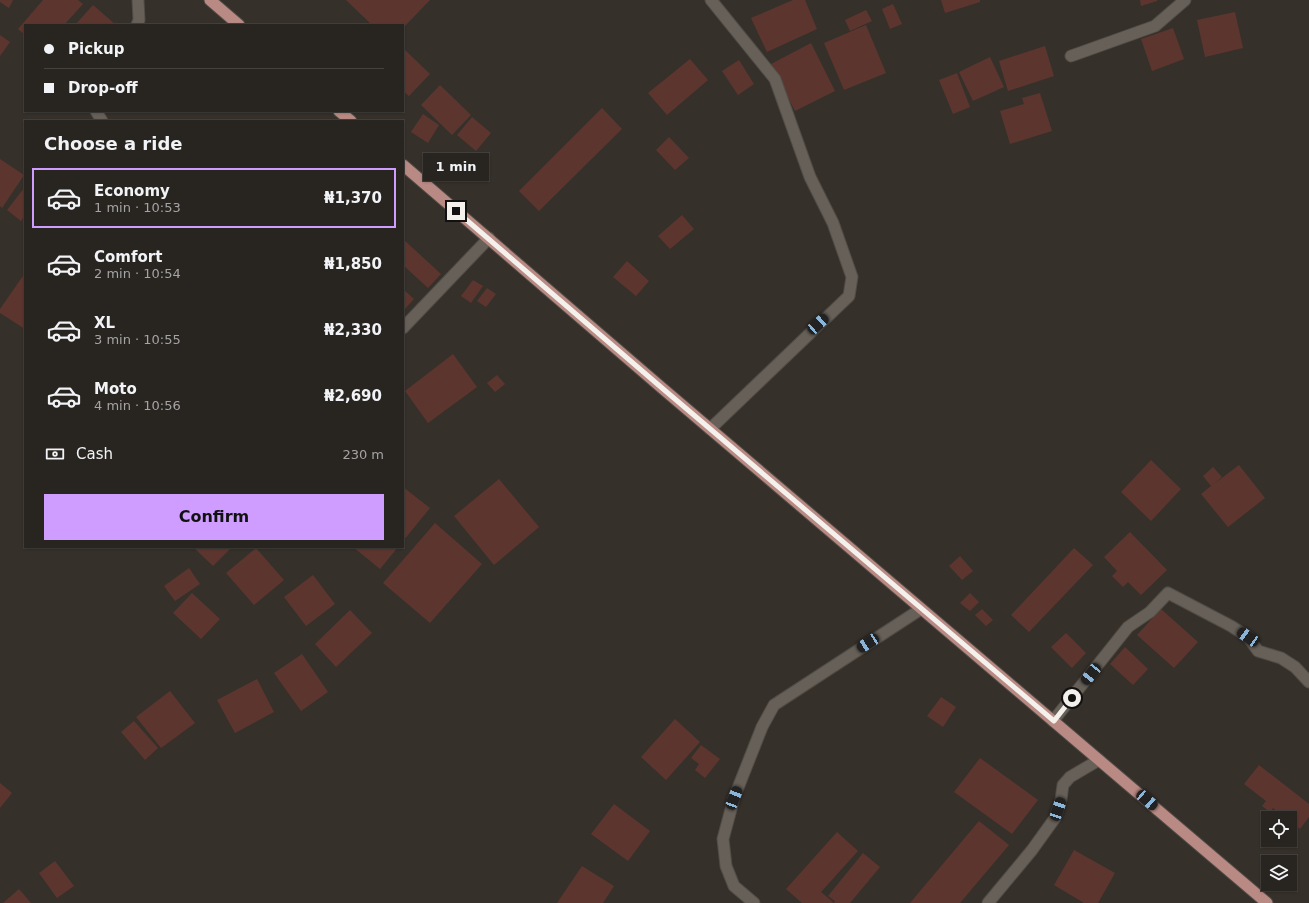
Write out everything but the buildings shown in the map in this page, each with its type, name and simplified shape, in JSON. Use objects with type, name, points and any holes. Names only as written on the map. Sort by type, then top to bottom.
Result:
[{"type":"main road","points":[[210,0],[238,24]]},
{"type":"main road","points":[[341,112],[350,120]]},
{"type":"main road","points":[[404,166],[710,429],[1267,903]]},
{"type":"street","points":[[138,0],[140,20],[138,24]]},
{"type":"street","points":[[710,429],[818,324],[849,296],[852,278],[834,223],[810,178],[775,79],[711,0]]},
{"type":"street","points":[[1071,56],[1155,26],[1185,0]]},
{"type":"street","points":[[404,327],[489,238]]},
{"type":"street","points":[[1054,721],[1128,627],[1150,612],[1168,593],[1231,626],[1248,637],[1258,652],[1281,658],[1295,667],[1309,682]]},
{"type":"street","points":[[754,903],[734,886],[726,866],[723,839],[734,798],[762,727],[774,705],[921,608]]},
{"type":"street","points":[[988,903],[1032,850],[1055,818],[1061,800],[1063,785],[1070,777],[1099,760]]},
{"type":"route","points":[[456,211],[1054,721],[1072,698]]}]
